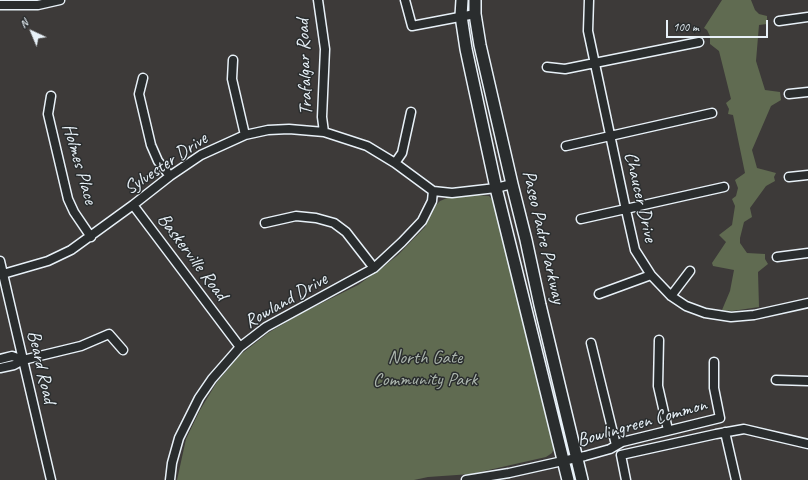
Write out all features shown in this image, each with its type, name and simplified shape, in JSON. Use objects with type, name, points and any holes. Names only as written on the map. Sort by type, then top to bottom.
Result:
[{"type":"main road","name":"Paseo Padre Parkway","points":[[462,0],[461,16],[466,49],[496,188],[568,480]]},
{"type":"main road","name":"Paseo Padre Parkway","points":[[475,0],[475,14],[480,45],[582,480]]},
{"type":"street","points":[[0,5],[38,5],[60,0]]},
{"type":"street","name":"Trafalgar Road","points":[[318,0],[324,49],[322,117],[324,132]]},
{"type":"street","points":[[405,0],[412,26],[475,14]]},
{"type":"street","name":"Chaucer Drive","points":[[589,0],[588,31],[635,250],[651,275],[671,296],[686,306],[705,313],[731,317],[754,315],[808,303]]},
{"type":"street","points":[[779,21],[808,17]]},
{"type":"street","points":[[547,68],[565,69],[698,42]]},
{"type":"street","points":[[233,60],[232,79],[245,135]]},
{"type":"street","points":[[143,78],[139,94],[151,145],[158,161],[170,176]]},
{"type":"street","points":[[789,94],[808,92]]},
{"type":"street","name":"Holmes Place","points":[[51,96],[48,114],[68,199],[74,212],[91,237]]},
{"type":"street","points":[[395,163],[402,153],[412,112]]},
{"type":"street","points":[[566,146],[712,113]]},
{"type":"street","name":"Sylvester Drive","points":[[3,274],[48,261],[72,250],[134,205],[170,176],[201,155],[245,135],[268,130],[289,129],[324,132],[367,146],[395,163],[433,191]]},
{"type":"street","points":[[789,177],[808,175]]},
{"type":"street","points":[[433,191],[452,193],[496,188],[512,184]]},
{"type":"street","points":[[581,219],[724,187]]},
{"type":"street","name":"Rowland Drive","points":[[170,480],[172,463],[180,438],[199,398],[212,379],[240,347],[266,327],[374,268],[402,242],[422,220],[432,201],[433,191]]},
{"type":"street","name":"Baskerville Road","points":[[134,205],[240,347]]},
{"type":"street","points":[[265,223],[296,216],[316,218],[334,224],[346,232],[374,268]]},
{"type":"street","points":[[777,257],[808,253]]},
{"type":"street","name":"Beard Road","points":[[0,261],[51,480]]},
{"type":"street","points":[[671,296],[690,270]]},
{"type":"street","points":[[599,294],[651,275]]},
{"type":"street","points":[[0,368],[14,365],[23,360],[81,346],[109,334],[123,350]]},
{"type":"street","points":[[659,340],[658,386],[668,430]]},
{"type":"street","points":[[592,343],[616,444]]},
{"type":"street","points":[[0,359],[12,356],[23,360]]},
{"type":"street","name":"Bowlingreen Common","points":[[466,480],[510,476],[610,449],[616,444],[622,442],[720,418],[714,388],[714,362]]},
{"type":"street","points":[[776,380],[808,381]]},
{"type":"street","points":[[626,480],[621,455],[725,432],[744,429],[808,444]]},
{"type":"street","points":[[725,432],[736,480]]},
{"type":"green space","points":[[722,0],[751,0],[755,10],[759,14],[767,16],[767,24],[759,25],[756,61],[765,90],[780,92],[781,100],[771,106],[752,150],[757,168],[776,173],[774,177],[775,181],[766,186],[750,208],[752,217],[744,222],[740,238],[740,243],[747,253],[765,254],[765,259],[768,264],[758,272],[759,307],[732,311],[722,310],[730,291],[734,270],[713,266],[712,263],[726,242],[719,235],[732,225],[735,206],[732,199],[736,196],[738,188],[735,180],[745,173],[733,115],[728,114],[729,109],[726,103],[731,99],[719,51],[710,44],[710,36],[704,28]]},
{"type":"green space","name":"North Gate Community Park","points":[[463,194],[489,196],[500,207],[555,446],[552,453],[546,457],[471,474],[428,477],[414,480],[177,480],[186,439],[200,410],[217,382],[240,355],[268,333],[302,313],[358,285],[383,267],[398,255],[425,227],[436,205],[440,201]]}]
